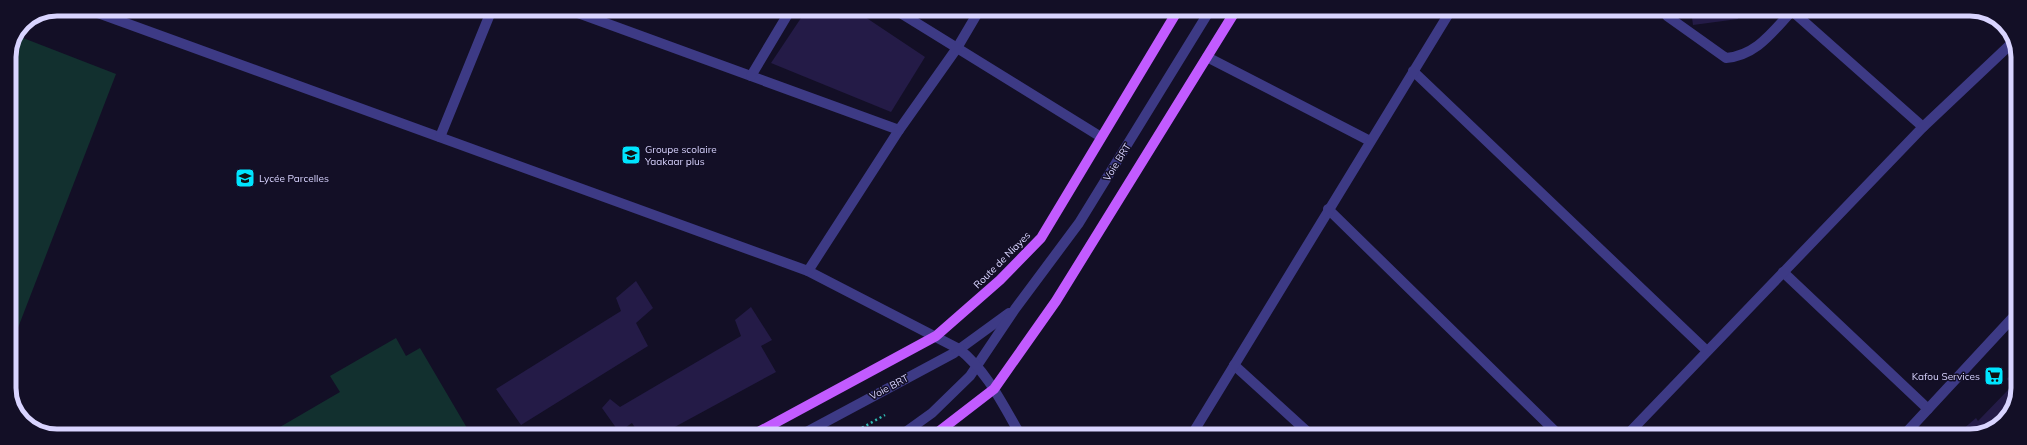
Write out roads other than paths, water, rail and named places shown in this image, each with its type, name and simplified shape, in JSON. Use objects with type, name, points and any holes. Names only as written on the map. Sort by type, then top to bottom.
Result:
[{"type":"main road","name":"Route de Niayes","points":[[764,429],[936,336],[994,286],[1041,238],[1174,16]]},
{"type":"main road","points":[[942,429],[994,389],[1056,301],[1232,16]]},
{"type":"street","points":[[106,16],[808,271],[959,349],[977,366],[994,389],[1017,429]]},
{"type":"street","points":[[440,137],[489,16]]},
{"type":"street","points":[[586,16],[899,130]]},
{"type":"street","points":[[751,76],[787,16]]},
{"type":"street","points":[[905,16],[1101,137]]},
{"type":"street","points":[[808,271],[899,130],[957,48],[976,16]]},
{"type":"street","name":"Voie BRT","points":[[910,429],[932,413],[970,376],[1015,309],[1078,223],[1206,16]]},
{"type":"street","points":[[1195,429],[1328,209],[1447,16]]},
{"type":"street","points":[[1667,16],[1726,58],[1740,56],[1755,48],[1786,16]]},
{"type":"street","points":[[1799,16],[1923,126]]},
{"type":"street","points":[[1633,429],[1923,126],[2009,46]]},
{"type":"street","points":[[1207,57],[1370,142]]},
{"type":"street","points":[[1413,71],[1707,351]]},
{"type":"street","points":[[1328,209],[1553,429]]},
{"type":"street","points":[[1783,272],[1928,409]]},
{"type":"street","name":"Voie BRT","points":[[814,429],[959,349],[1015,309]]},
{"type":"street","points":[[1910,429],[2011,319]]},
{"type":"street","points":[[1234,365],[1304,429]]},
{"type":"place","name":"Groupe scolaire Yaakaar plus","points":[[631,155]]},
{"type":"place","name":"Lycée Parcelles","points":[[245,178]]},
{"type":"place","name":"Kafou Services","points":[[1994,376]]}]
